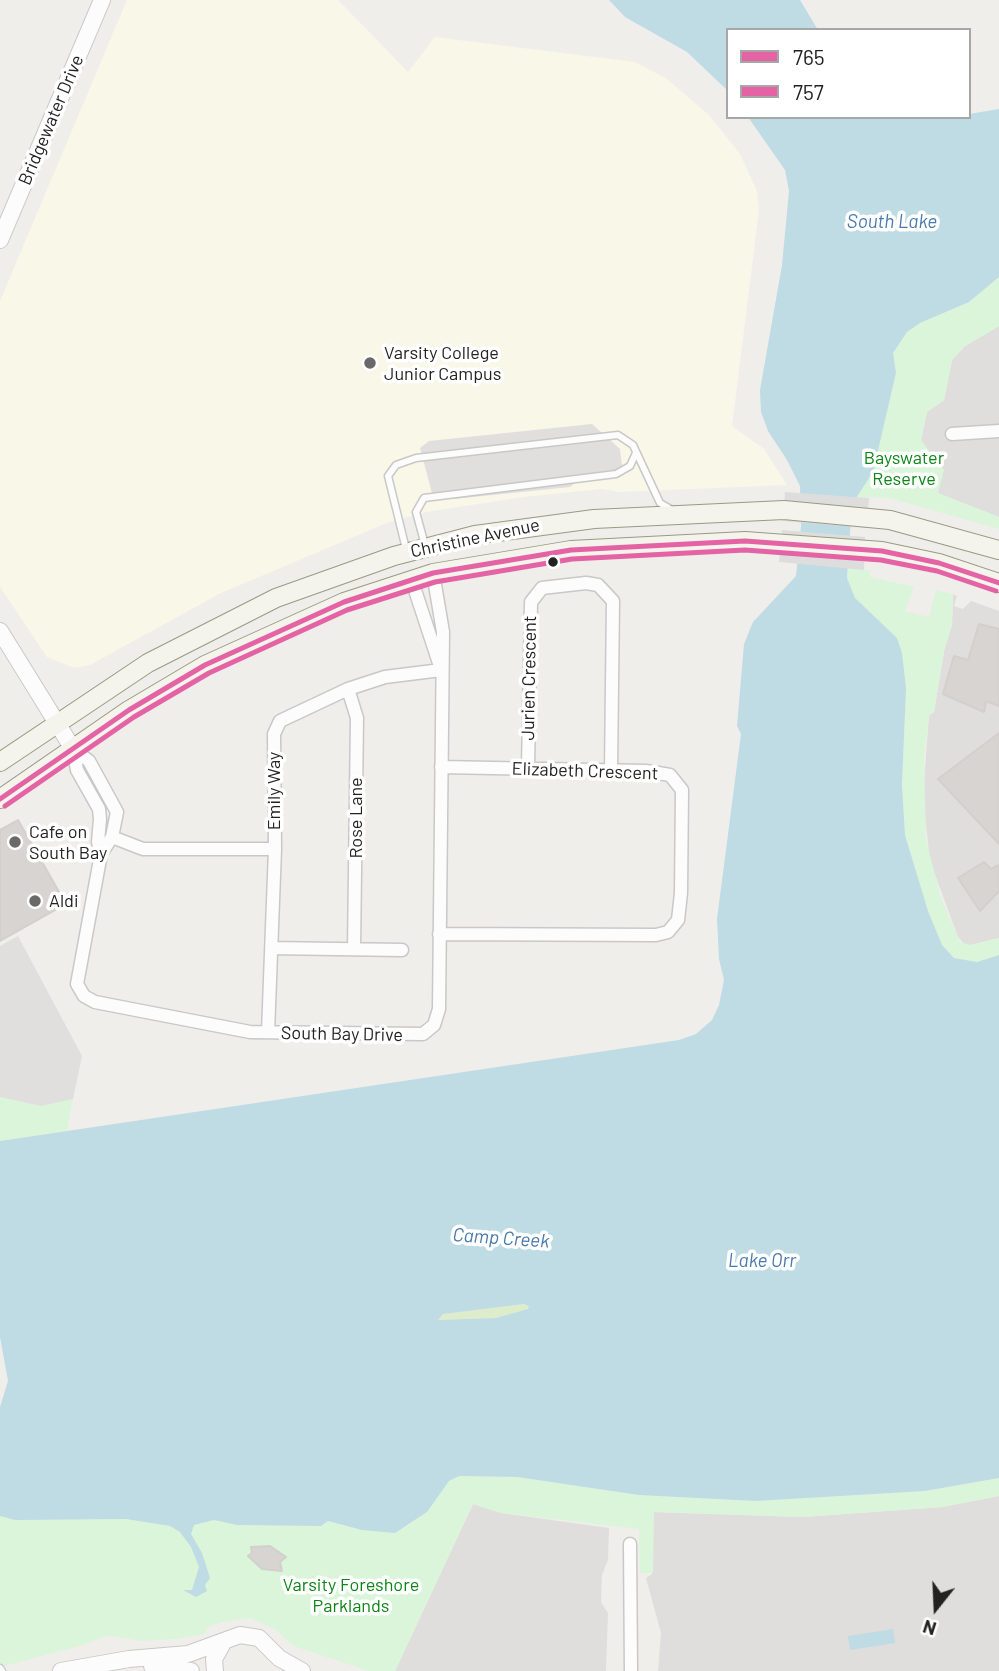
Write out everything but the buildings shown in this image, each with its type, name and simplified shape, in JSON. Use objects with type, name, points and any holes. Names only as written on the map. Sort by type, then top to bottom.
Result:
[{"type":"main road","name":"Christine Avenue","points":[[0,762],[148,663],[213,628],[276,598],[425,547],[552,523],[679,513],[784,510],[868,517],[919,527],[999,551]]},
{"type":"main road","name":"Christine Avenue","points":[[0,799],[159,691],[205,666],[310,616],[411,578],[433,573],[572,550],[745,541],[865,550],[939,563],[999,583]]},
{"type":"main road","points":[[425,547],[433,573]]},
{"type":"main road","points":[[406,552],[411,578]]},
{"type":"street","name":"Bridgewater Drive","points":[[0,240],[102,0]]},
{"type":"street","points":[[952,434],[999,430]]},
{"type":"street","name":"South Bay Drive","points":[[112,837],[101,853],[79,966],[78,984],[84,996],[95,1002],[268,1032],[414,1035],[430,1030],[439,1009],[443,632],[433,573]]},
{"type":"street","name":"South Bay Drive","points":[[411,578],[441,670]]},
{"type":"street","name":"Jurien Crescent","points":[[528,768],[530,602],[542,588],[586,583],[598,584],[613,601],[611,770]]},
{"type":"street","points":[[0,631],[73,749],[89,761],[112,799],[117,812],[112,837],[143,849],[275,849]]},
{"type":"street","name":"Emily Way","points":[[268,1032],[275,849],[274,742],[280,721],[348,689],[397,674],[441,670]]},
{"type":"street","name":"Rose Lane","points":[[348,689],[357,718],[354,948]]},
{"type":"street","name":"South Bay Drive","points":[[73,749],[77,770],[99,809],[97,842],[101,853]]},
{"type":"street","name":"Elizabeth Crescent","points":[[439,934],[656,935],[668,932],[678,920],[681,893],[682,790],[670,775],[646,771],[442,767]]},
{"type":"street","points":[[271,948],[402,950]]},
{"type":"street","points":[[629,1545],[631,1671]]},
{"type":"street","points":[[61,1671],[117,1661],[188,1654],[223,1643],[240,1634],[250,1635],[267,1644],[279,1658],[302,1671]]},
{"type":"street","points":[[215,1671],[214,1659],[223,1643]]},
{"type":"street","points":[[267,1644],[272,1652],[274,1671]]},
{"type":"street","points":[[99,1671],[148,1666],[191,1671]]},
{"type":"lane","points":[[406,552],[388,476],[403,461],[605,435],[626,438],[636,451],[658,499],[679,513]]},
{"type":"lane","points":[[425,547],[416,512],[424,498],[433,494],[615,474],[631,466],[636,451]]},
{"type":"shaded area","name":"Varsity College Junior Campus","points":[[127,0],[338,0],[408,72],[435,37],[635,62],[667,79],[709,115],[740,154],[757,191],[759,210],[732,426],[764,449],[787,485],[619,492],[602,489],[523,497],[426,512],[389,522],[221,593],[90,665],[74,668],[47,657],[0,587],[0,301]]},
{"type":"shaded area","points":[[999,326],[999,517],[937,493],[921,440],[927,412],[944,400],[952,360],[965,346]]},
{"type":"shaded area","points":[[592,424],[620,449],[623,475],[578,480],[570,487],[454,499],[448,494],[433,497],[420,448],[429,441]]},
{"type":"shaded area","points":[[953,594],[957,596],[954,606],[963,609],[971,601],[999,611],[999,938],[966,946],[958,937],[930,861],[923,797],[929,715],[934,712],[944,651],[952,625]]},
{"type":"shaded area","points":[[18,936],[82,1056],[73,1099],[41,1106],[0,1097],[0,946]]},
{"type":"shaded area","points":[[999,1496],[999,1671],[658,1671],[661,1633],[646,1578],[653,1573],[653,1512],[802,1517],[942,1507]]},
{"type":"shaded area","points":[[473,1504],[501,1513],[609,1528],[608,1560],[602,1575],[601,1602],[608,1613],[606,1671],[395,1671]]},
{"type":"green space","name":"Bayswater Reserve","points":[[999,277],[999,326],[965,346],[952,360],[944,400],[927,412],[921,440],[944,470],[938,493],[999,517],[999,529],[890,498],[855,497],[873,472],[896,373],[893,353],[906,332],[920,323],[969,302]]},
{"type":"green space","points":[[848,568],[870,570],[870,577],[914,587],[905,611],[929,617],[936,590],[953,594],[952,625],[944,651],[934,712],[929,716],[924,760],[926,840],[941,898],[960,942],[971,945],[999,938],[999,955],[977,962],[954,958],[942,945],[928,911],[905,835],[902,785],[906,688],[902,653],[897,638],[855,598],[847,578]]},
{"type":"green space","points":[[0,1097],[41,1106],[73,1099],[67,1131],[0,1141]]},
{"type":"green space","points":[[529,1305],[529,1309],[496,1318],[437,1320],[443,1314]]},
{"type":"green space","name":"Varsity Foreshore Parklands","points":[[459,1476],[517,1477],[639,1495],[755,1501],[925,1491],[999,1478],[999,1496],[942,1507],[802,1517],[654,1512],[653,1573],[640,1573],[639,1529],[501,1513],[473,1504],[395,1671],[369,1671],[305,1650],[292,1645],[275,1629],[249,1618],[222,1622],[208,1627],[204,1634],[176,1639],[141,1641],[108,1635],[80,1646],[0,1667],[0,1516],[15,1520],[126,1519],[170,1526],[180,1532],[191,1547],[199,1567],[197,1582],[192,1590],[185,1590],[196,1597],[202,1553],[191,1534],[194,1525],[214,1520],[237,1525],[321,1526],[328,1521],[362,1530],[405,1527],[427,1512],[449,1481]]},
{"type":"water","points":[[609,0],[800,0],[817,28],[726,28],[726,89],[687,52],[625,17]]},
{"type":"water","name":"Lake Orr","points":[[999,109],[999,277],[969,302],[920,323],[907,332],[893,353],[896,373],[873,472],[852,504],[847,578],[855,598],[897,638],[902,653],[906,688],[902,785],[905,835],[928,911],[942,945],[954,958],[977,962],[999,955],[999,1478],[925,1491],[755,1501],[639,1495],[517,1477],[459,1476],[449,1481],[427,1512],[395,1533],[362,1530],[328,1521],[321,1526],[237,1525],[214,1520],[194,1525],[191,1534],[202,1553],[210,1578],[205,1585],[207,1591],[196,1597],[183,1590],[192,1590],[199,1567],[191,1547],[180,1532],[170,1526],[126,1519],[15,1520],[0,1516],[0,1407],[8,1381],[0,1337],[0,1141],[679,1040],[696,1034],[712,1020],[719,1005],[724,980],[719,959],[717,919],[741,734],[737,726],[744,644],[753,622],[796,576],[801,526],[800,486],[768,431],[761,412],[760,390],[782,265],[789,191],[785,170],[749,119],[971,119],[971,114]],"holes":[[[524,1304],[529,1306],[528,1309],[496,1318],[438,1320],[443,1314]]]},
{"type":"water","points":[[893,1629],[895,1643],[850,1650],[848,1636]]},
{"type":"pier","points":[[785,492],[869,498],[867,528],[783,521]]},
{"type":"pier","points":[[782,530],[865,537],[864,570],[779,562]]},
{"type":"transit line","name":"765","points":[[0,799],[129,710],[205,665],[344,602],[433,573],[571,550],[745,541],[882,551],[939,563],[999,583]]},
{"type":"transit line","name":"757","points":[[5,806],[134,717],[209,673],[347,610],[435,582],[572,559],[745,550],[881,560],[937,571],[996,591]]},
{"type":"place","name":"Varsity College Junior Campus","points":[[370,363]]},
{"type":"place","name":"Cafe on South Bay","points":[[15,842]]},
{"type":"place","name":"Aldi","points":[[35,901]]},
{"type":"water label","name":"South Lake","points":[[892,222]]},
{"type":"water label","name":"Camp Creek","points":[[501,1238]]}]
